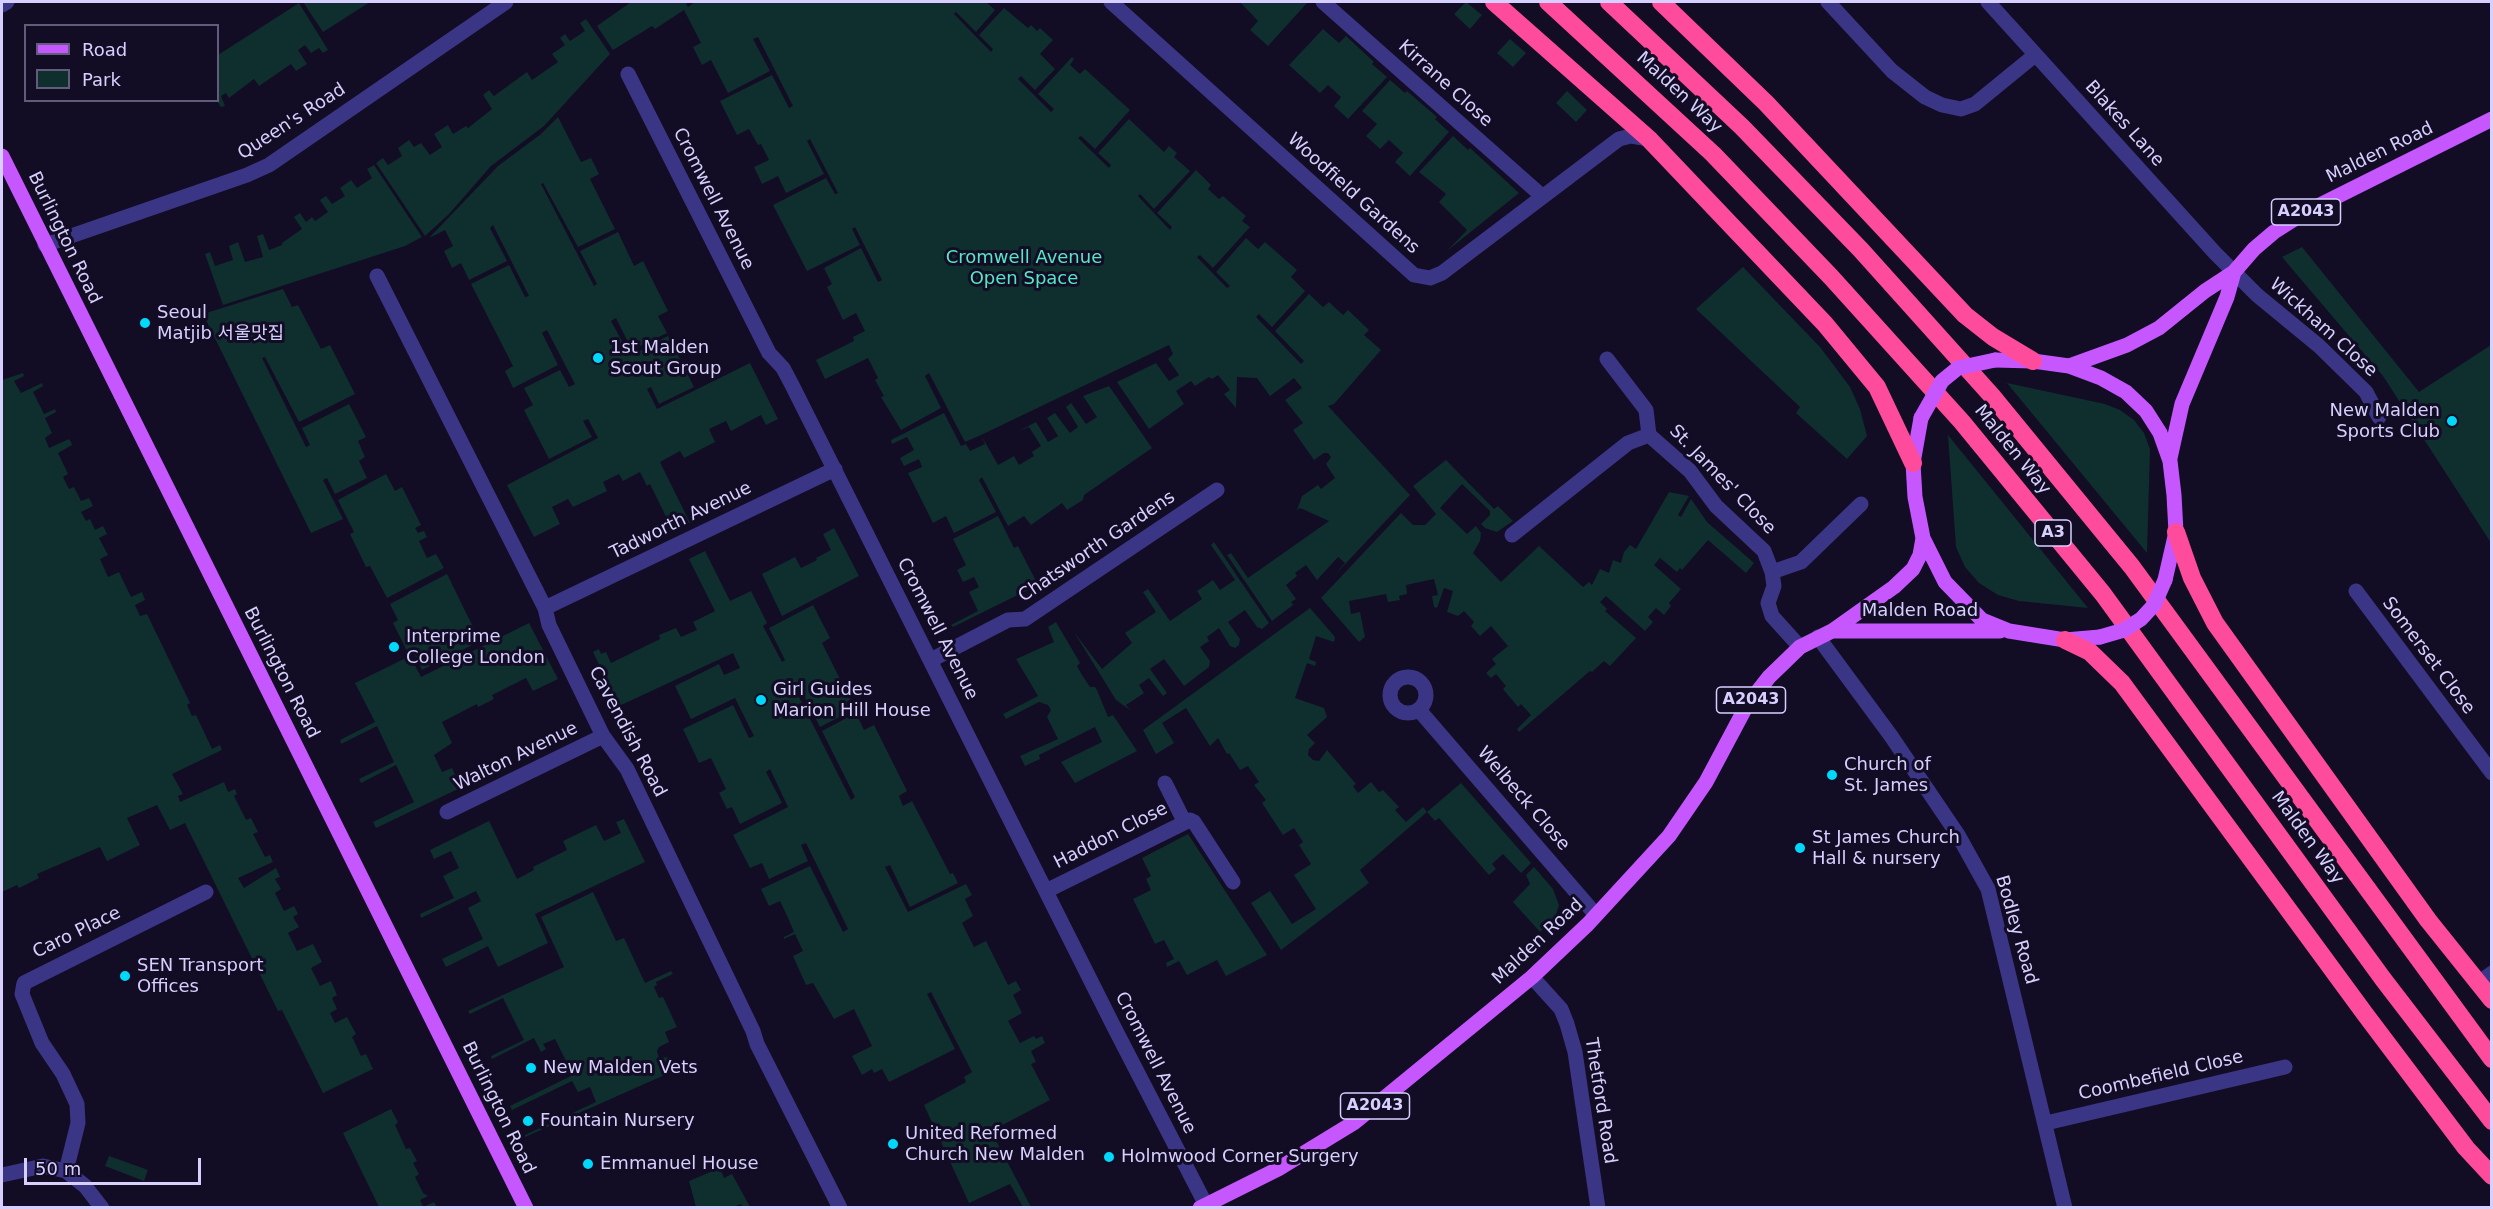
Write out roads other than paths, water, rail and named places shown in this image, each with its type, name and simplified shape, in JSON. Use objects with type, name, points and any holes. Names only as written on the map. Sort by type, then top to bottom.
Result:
[{"type":"highway","points":[[1494,2],[1649,139],[1850,353],[1877,387],[1913,463]]},
{"type":"highway","name":"Malden Way","points":[[1548,2],[1713,154],[1831,277],[1962,422],[2103,594],[2383,979],[2492,1121]]},
{"type":"highway","name":"Malden Way","points":[[1609,2],[1742,127],[1861,250],[1992,396],[2167,612],[2414,956],[2492,1059]]},
{"type":"highway","points":[[1661,2],[1766,103],[1965,315],[1992,337],[2033,361]]},
{"type":"highway","points":[[2176,532],[2192,578],[2215,623],[2421,911],[2485,978],[2492,1000]]},
{"type":"highway","points":[[2065,640],[2090,652],[2122,683],[2365,1014],[2466,1148],[2492,1176]]},
{"type":"main road","name":"Malden Road","points":[[2069,366],[2143,338],[2178,316],[2205,291],[2234,272],[2254,249],[2304,213],[2492,120]]},
{"type":"main road","name":"Burlington Road","points":[[2,156],[526,1208]]},
{"type":"main road","name":"Malden Road","points":[[2169,460],[2182,404],[2227,297],[2234,272]]},
{"type":"main road","points":[[1995,360],[2033,361],[2069,366],[2101,378],[2126,392],[2146,411],[2160,432],[2169,460],[2176,532],[2165,580],[2154,605],[2141,619],[2124,630],[2100,637],[2065,640],[2008,631],[1982,620],[1964,605],[1945,582],[1923,538],[1915,497],[1913,463],[1921,418],[1942,381],[1958,368],[1995,360]]},
{"type":"main road","name":"Malden Road","points":[[1203,1206],[1278,1169],[1355,1122],[1533,977],[1596,915],[1670,836],[1706,782],[1748,705],[1775,671],[1800,647],[1825,634],[1894,587],[1913,569],[1920,555],[1923,538]]},
{"type":"main road","name":"Malden Road","points":[[1825,634],[1909,629],[2008,631]]},
{"type":"street","points":[[2,4],[7,2]]},
{"type":"street","name":"Queen's Road","points":[[45,245],[247,176],[269,165],[506,2]]},
{"type":"street","name":"Woodfield Gardens","points":[[1111,2],[1413,274],[1430,278],[1442,273],[1619,139],[1631,136],[1649,139]]},
{"type":"street","name":"Kirrane Close","points":[[1323,2],[1542,196]]},
{"type":"street","points":[[1828,2],[1893,71],[1924,97],[1942,105],[1961,109],[1975,104],[2035,56]]},
{"type":"street","name":"Blakes Lane","points":[[1988,2],[2234,272]]},
{"type":"street","name":"Cromwell Avenue","points":[[628,74],[768,352],[783,368],[835,469],[1203,1206]]},
{"type":"street","name":"Wickham Close","points":[[2234,272],[2366,392],[2379,417]]},
{"type":"street","name":"Cavendish Road","points":[[377,276],[545,608],[549,625],[603,736],[627,769],[753,1031],[757,1044],[840,1208]]},
{"type":"street","name":"St. James' Close","points":[[1607,359],[1646,410],[1649,435],[1690,471],[1716,506],[1764,551],[1772,572]]},
{"type":"street","name":"St. James' Close","points":[[1512,535],[1628,443],[1649,435]]},
{"type":"street","name":"Tadworth Avenue","points":[[545,608],[835,469]]},
{"type":"street","name":"Chatsworth Gardens","points":[[931,660],[1008,620],[1025,619],[1217,490]]},
{"type":"street","points":[[1800,647],[1772,616],[1768,603],[1774,586],[1772,572],[1801,562],[1861,504]]},
{"type":"street","name":"Somerset Close","points":[[2356,591],[2492,772]]},
{"type":"street","name":"Bodley Road","points":[[1825,634],[1952,826],[1988,890],[2065,1208]]},
{"type":"street","name":"Welbeck Close","points":[[1419,710],[1596,915]]},
{"type":"street","name":"Walton Avenue","points":[[447,812],[603,736]]},
{"type":"street","points":[[1165,783],[1184,821]]},
{"type":"street","name":"Haddon Close","points":[[1046,891],[1184,821],[1194,822],[1233,882]]},
{"type":"street","name":"Caro Place","points":[[66,1171],[78,1123],[77,1104],[58,1065],[42,1043],[22,994],[24,983],[206,892]]},
{"type":"street","name":"Thetford Road","points":[[1533,977],[1561,1009],[1575,1052],[1598,1208]]},
{"type":"street","name":"Coombefield Close","points":[[2046,1123],[2285,1067]]},
{"type":"street","points":[[2,1175],[43,1166],[66,1171],[85,1186],[102,1208]]},
{"type":"place","name":"Seoul Matjib 서울맛집","points":[[145,323]]},
{"type":"place","name":"1st Malden Scout Group","points":[[598,358]]},
{"type":"place","name":"New Malden Sports Club","points":[[2452,421]]},
{"type":"place","name":"Interprime College London","points":[[394,647]]},
{"type":"place","name":"Girl Guides Marion Hill House","points":[[761,700]]},
{"type":"place","name":"Church of St. James","points":[[1832,775]]},
{"type":"place","name":"St James Church Hall & nursery","points":[[1800,848]]},
{"type":"place","name":"SEN Transport Offices","points":[[125,976]]},
{"type":"place","name":"New Malden Vets","points":[[531,1068]]},
{"type":"place","name":"Fountain Nursery","points":[[528,1121]]},
{"type":"place","name":"United Reformed Church New Malden","points":[[893,1144]]},
{"type":"place","name":"Holmwood Corner Surgery","points":[[1109,1157]]},
{"type":"place","name":"Emmanuel House","points":[[588,1164]]},
{"type":"park label","name":"Cromwell Avenue Open Space","points":[[1024,268]]}]
